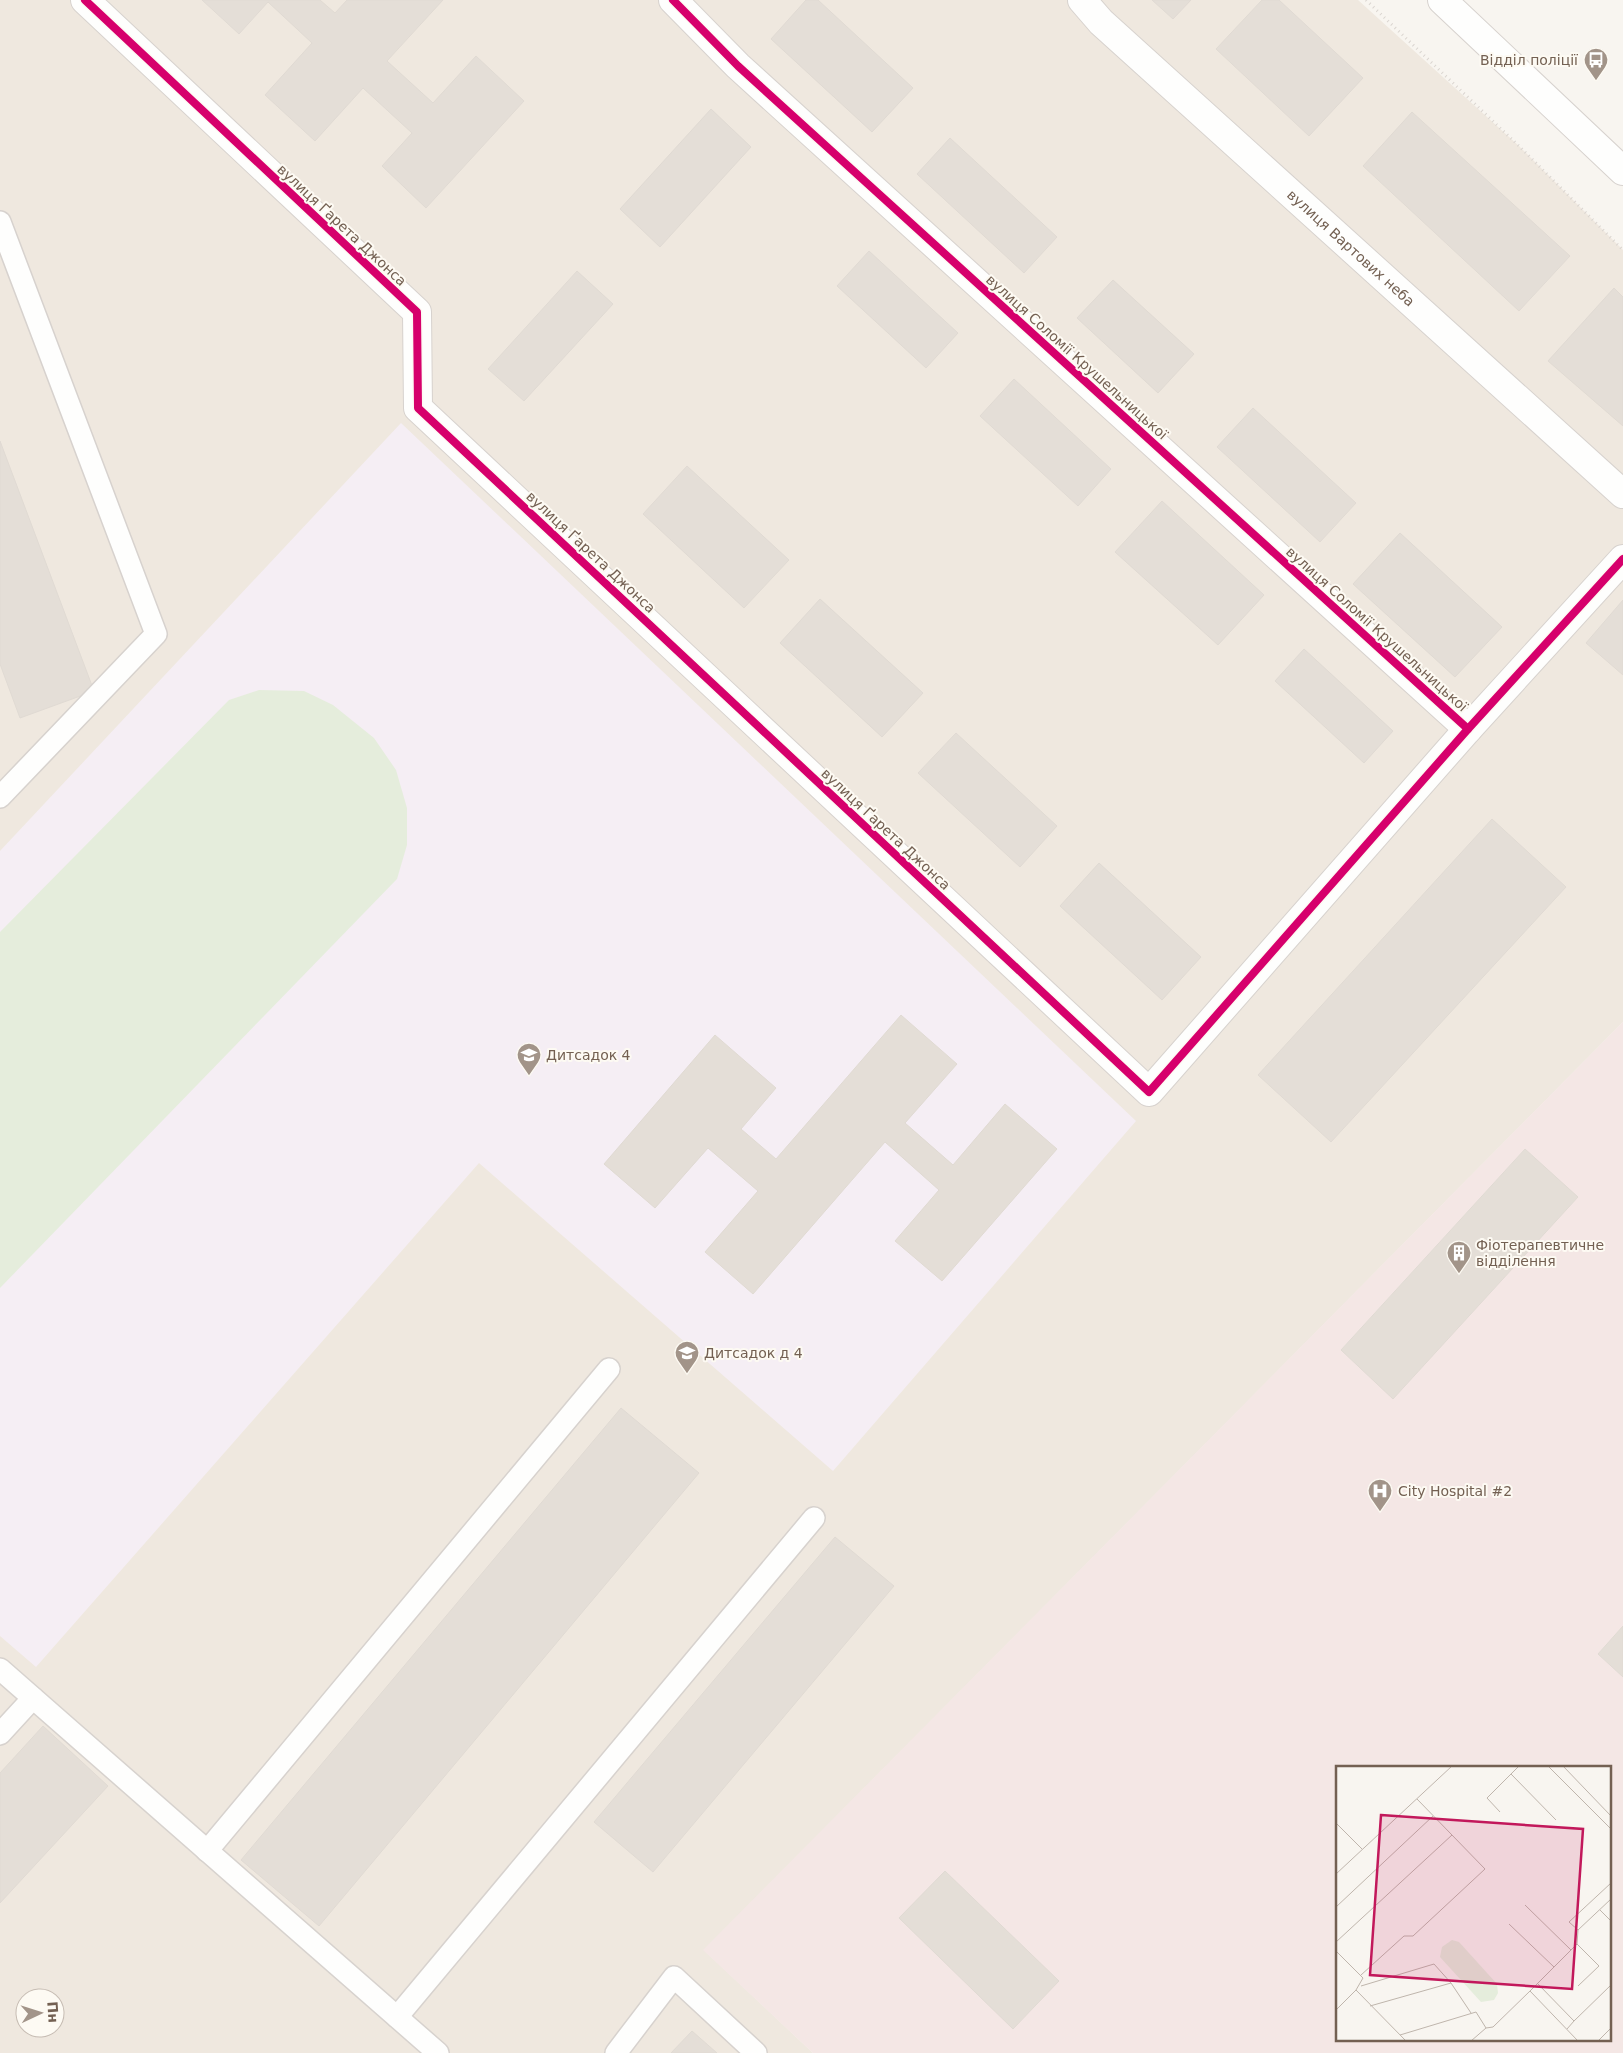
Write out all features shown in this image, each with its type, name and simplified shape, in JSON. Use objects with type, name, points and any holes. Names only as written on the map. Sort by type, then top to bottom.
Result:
[{"type":"street","name":"вулиця Ґарета Джонса","points":[[85,0],[417,312],[418,408],[1149,1092],[1468,729]]},
{"type":"street","name":"вулиця Соломії Крушельницької","points":[[672,0],[738,66],[1468,729]]},
{"type":"street","name":"вулиця Вартових неба","points":[[1082,0],[1115,35],[1623,494]]},
{"type":"street","points":[[1442,0],[1623,171]]},
{"type":"street","points":[[1468,729],[1623,559]]},
{"type":"lane","points":[[0,222],[156,634],[0,797]]},
{"type":"lane","points":[[207,1850],[609,1369]]},
{"type":"lane","points":[[397,2017],[814,1518]]},
{"type":"lane","points":[[0,1669],[438,2053]]},
{"type":"lane","points":[[0,1734],[33,1698]]},
{"type":"lane","points":[[616,2053],[674,1977],[756,2053]]},
{"type":"path","points":[[1366,0],[1519,146],[1623,250]]},
{"type":"shaded area","points":[[0,0],[1358,0],[1519,146],[1623,250],[1623,1022],[704,1950],[813,2053],[0,2053]]},
{"type":"shaded area","points":[[401,423],[1136,1121],[833,1471],[479,1163],[36,1667],[0,1636],[0,851]],"holes":[[[901,1016],[956,1064],[905,1123],[953,1165],[1005,1104],[1057,1149],[942,1281],[895,1241],[939,1190],[885,1142],[753,1294],[705,1252],[758,1191],[708,1148],[655,1208],[604,1164],[715,1036],[776,1088],[741,1129],[776,1159]]]},
{"type":"shaded area","name":"City Hospital #2","points":[[1623,1022],[1623,1626],[1598,1654],[1623,1677],[1623,2053],[813,2053],[703,1950]],"holes":[[[1525,1149],[1577,1198],[1393,1398],[1341,1350]]]},
{"type":"green space","points":[[259,690],[304,691],[333,705],[374,738],[396,770],[407,808],[407,845],[397,879],[0,1288],[0,932],[229,700]]},
{"type":"building","points":[[202,0],[320,0],[335,13],[347,0],[443,0],[387,61],[433,103],[476,56],[524,101],[426,208],[382,166],[412,133],[363,88],[315,141],[265,95],[312,43],[268,2],[239,34]]},
{"type":"building","points":[[806,0],[818,0],[913,88],[872,132],[771,39]]},
{"type":"building","points":[[1152,0],[1191,0],[1173,19]]},
{"type":"building","points":[[1262,0],[1279,0],[1363,78],[1309,136],[1216,49]]},
{"type":"building","points":[[711,109],[751,147],[660,247],[620,209]]},
{"type":"building","points":[[1412,112],[1570,256],[1519,311],[1363,166]]},
{"type":"building","points":[[950,138],[1057,237],[1024,273],[917,174]]},
{"type":"building","points":[[869,251],[958,333],[926,368],[837,286]]},
{"type":"building","points":[[577,271],[613,304],[524,401],[488,369]]},
{"type":"building","points":[[1113,280],[1194,354],[1158,393],[1077,318]]},
{"type":"building","points":[[1614,288],[1623,297],[1623,426],[1548,361]]},
{"type":"building","points":[[1014,379],[1111,469],[1078,506],[980,416]]},
{"type":"building","points":[[1253,408],[1356,503],[1320,542],[1217,447]]},
{"type":"building","points":[[0,441],[94,691],[20,718],[0,664]]},
{"type":"building","points":[[687,466],[789,560],[744,608],[643,514]]},
{"type":"building","points":[[1162,501],[1264,595],[1218,645],[1115,552]]},
{"type":"building","points":[[1400,533],[1502,627],[1455,677],[1353,584]]},
{"type":"building","points":[[820,599],[923,693],[882,737],[780,643]]},
{"type":"building","points":[[1623,600],[1623,675],[1586,643]]},
{"type":"building","points":[[1304,649],[1393,731],[1364,763],[1275,681]]},
{"type":"building","points":[[956,733],[1057,826],[1020,867],[918,773]]},
{"type":"building","points":[[1492,819],[1566,887],[1331,1142],[1258,1075]]},
{"type":"building","points":[[1099,863],[1201,957],[1162,1000],[1060,906]]},
{"type":"building","points":[[901,1015],[957,1064],[905,1123],[953,1165],[1005,1104],[1057,1149],[942,1281],[895,1241],[939,1190],[885,1142],[753,1294],[705,1252],[758,1191],[708,1148],[655,1208],[604,1164],[715,1035],[776,1088],[741,1129],[776,1159]]},
{"type":"building","name":"Фіотерапевтичне відділення","points":[[1525,1149],[1578,1197],[1393,1399],[1341,1350]]},
{"type":"building","points":[[621,1408],[699,1473],[319,1926],[241,1860]]},
{"type":"building","points":[[835,1537],[894,1586],[653,1872],[594,1822]]},
{"type":"building","points":[[1623,1626],[1623,1677],[1598,1654]]},
{"type":"building","points":[[43,1726],[108,1786],[0,1903],[0,1773]]},
{"type":"building","points":[[945,1871],[1059,1981],[1013,2029],[899,1918]]},
{"type":"building","points":[[692,2031],[717,2053],[671,2053]]},
{"type":"cycle path","points":[[85,0],[417,312],[418,408],[1149,1092],[1468,729],[1623,559]]},
{"type":"cycle path","points":[[673,0],[738,66],[1468,729]]},
{"type":"place","name":"Відділ поліції","points":[[1596,81]]},
{"type":"place","name":"Дитсадок 4","points":[[529,1076]]},
{"type":"place","name":"Фіотерапевтичне відділення","points":[[1459,1274]]},
{"type":"place","name":"Дитсадок д 4","points":[[687,1374]]},
{"type":"place","name":"City Hospital #2","points":[[1380,1512]]}]
